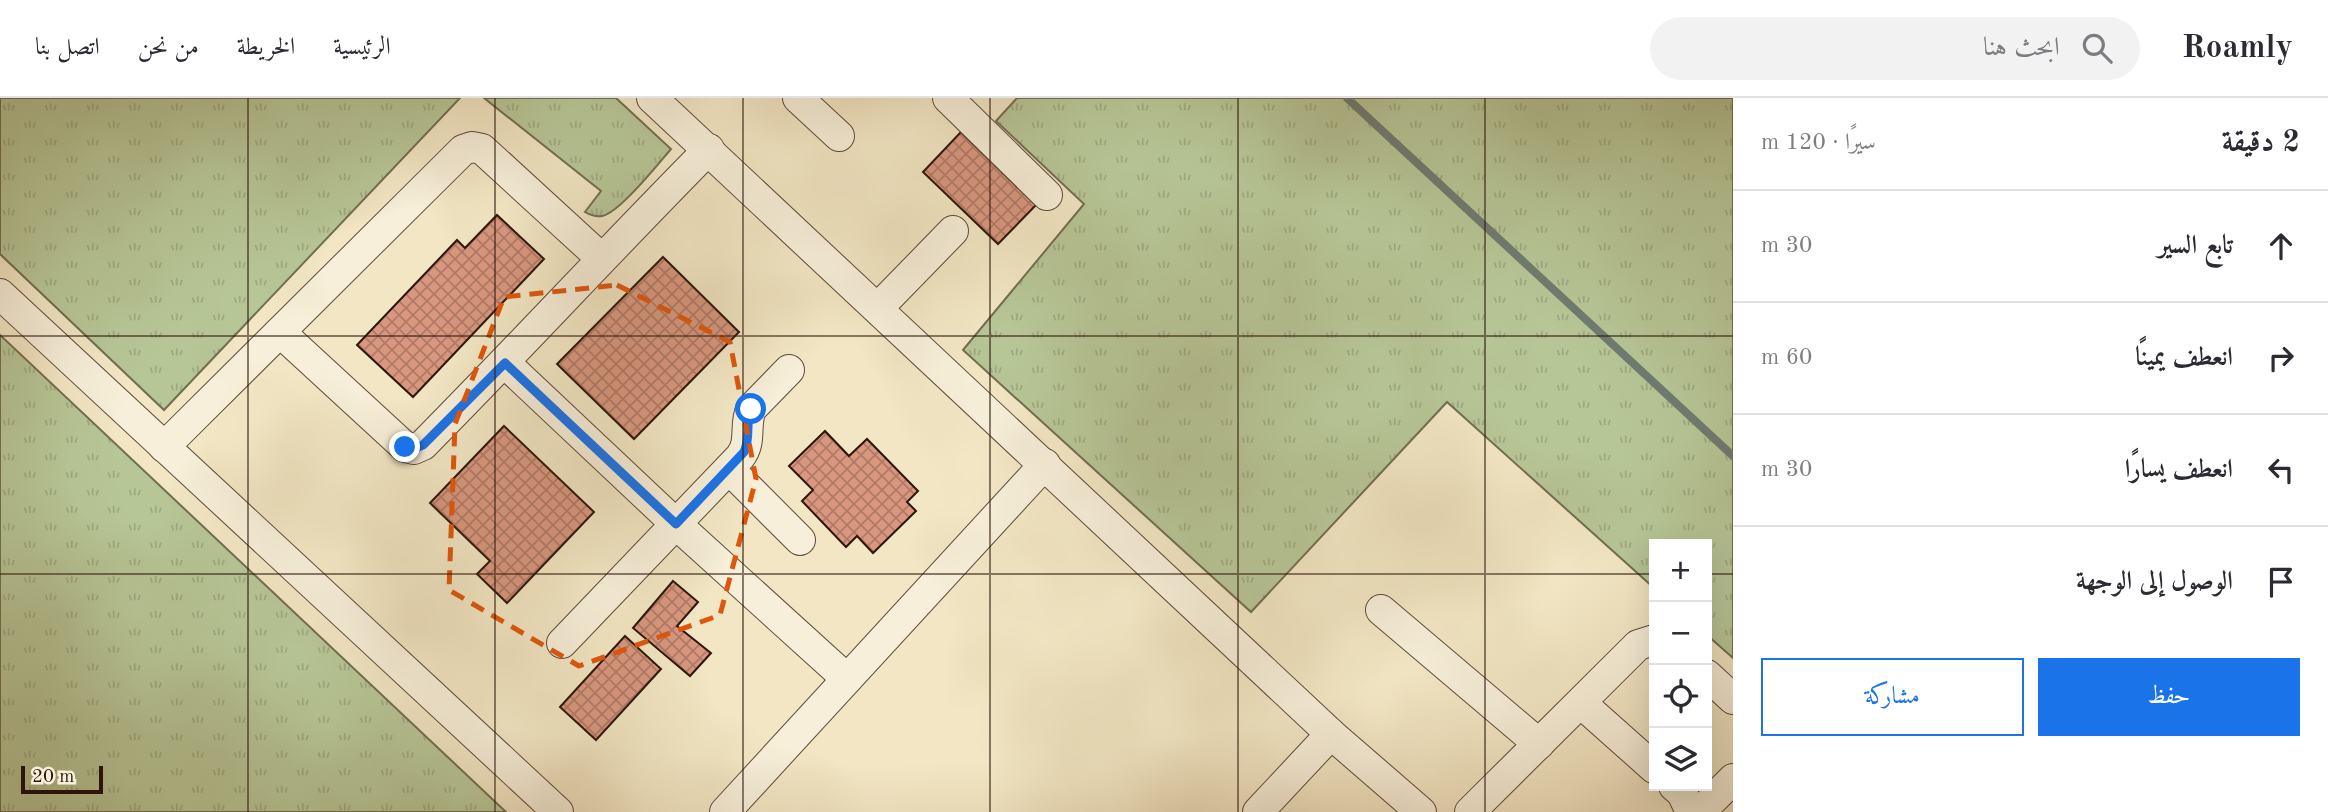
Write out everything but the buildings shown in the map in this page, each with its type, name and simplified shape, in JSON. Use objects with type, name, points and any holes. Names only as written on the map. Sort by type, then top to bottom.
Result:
[{"type":"lane","points":[[652,98],[1331,734],[1421,812]]},
{"type":"lane","points":[[798,98],[839,136]]},
{"type":"lane","points":[[948,98],[1047,195]]},
{"type":"lane","points":[[164,447],[463,150],[482,149],[601,258]]},
{"type":"lane","points":[[280,332],[398,441],[405,447],[414,449],[423,445],[505,363],[601,258],[709,149]]},
{"type":"lane","points":[[878,308],[953,231]]},
{"type":"lane","points":[[0,293],[558,812]]},
{"type":"lane","points":[[505,363],[846,679]]},
{"type":"lane","points":[[562,643],[729,469],[747,446],[748,416],[751,409],[789,370]]},
{"type":"lane","points":[[725,812],[1045,464]]},
{"type":"lane","points":[[729,469],[800,540]]},
{"type":"lane","points":[[1381,610],[1539,744]]},
{"type":"lane","points":[[1471,812],[1638,645],[1649,642]]},
{"type":"lane","points":[[1712,680],[1733,699]]},
{"type":"lane","points":[[1581,703],[1649,764]]},
{"type":"lane","points":[[1258,812],[1331,734]]},
{"type":"lane","points":[[1700,812],[1733,779]]},
{"type":"lane","points":[[1680,791],[1691,812]]},
{"type":"highlighted area","points":[[617,285],[730,342],[756,479],[720,615],[579,666],[449,590],[455,424],[504,297]]},
{"type":"green space","points":[[0,98],[460,98],[164,410],[0,254]]},
{"type":"green space","points":[[484,98],[616,98],[671,149],[618,206],[602,216],[593,216],[585,212],[601,191]]},
{"type":"green space","points":[[1017,98],[1733,98],[1733,658],[1712,639],[1712,539],[1649,539],[1649,584],[1447,402],[1251,612],[963,350],[1084,204],[996,121]]},
{"type":"green space","points":[[0,335],[506,812],[0,812]]},
{"type":"waterway","points":[[1347,98],[1733,456]]},
{"type":"route","points":[[405,447],[414,449],[423,445],[505,363],[676,524],[744,452],[749,439],[747,425],[751,409]]}]
